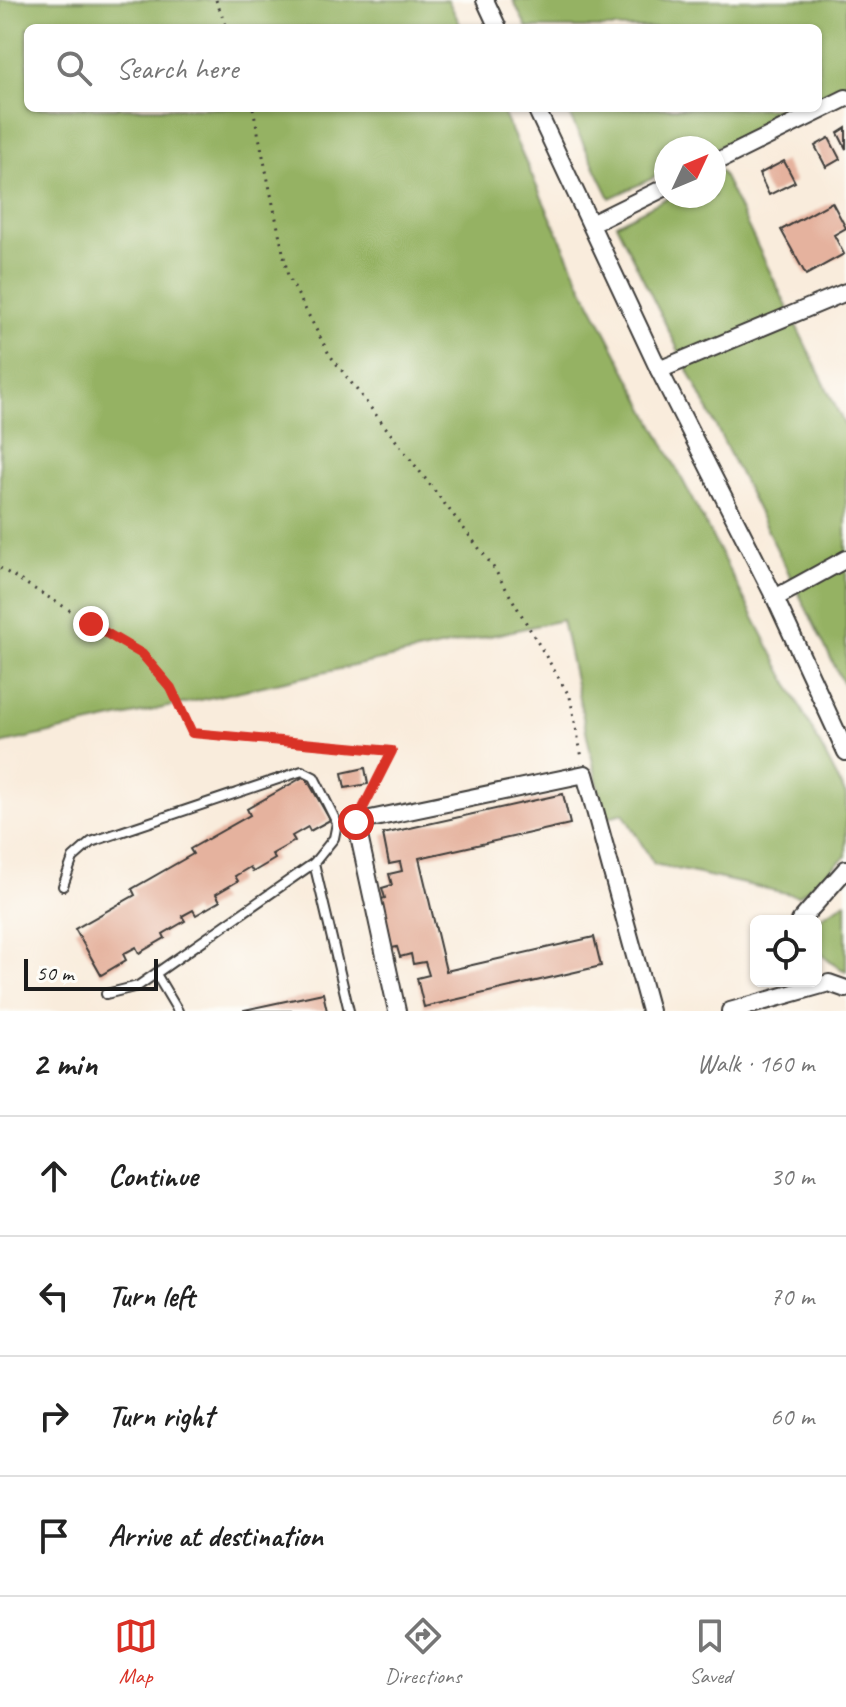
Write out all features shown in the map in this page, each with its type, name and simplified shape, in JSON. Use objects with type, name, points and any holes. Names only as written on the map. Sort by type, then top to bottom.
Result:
[{"type":"street","points":[[485,0],[496,24]]},
{"type":"street","points":[[822,110],[846,98]]},
{"type":"street","points":[[538,112],[659,370],[775,598],[846,752]]},
{"type":"street","points":[[726,157],[818,112]]},
{"type":"street","points":[[591,224],[654,193]]},
{"type":"street","points":[[659,370],[846,292]]},
{"type":"street","points":[[775,598],[846,559]]},
{"type":"street","points":[[397,1011],[356,822],[585,774],[650,1011]]},
{"type":"street","points":[[805,915],[846,869]]},
{"type":"street","points":[[822,975],[829,983],[846,989]]},
{"type":"street","points":[[730,1011],[829,983]]},
{"type":"lane","points":[[63,886],[73,858],[91,842],[302,771],[314,777],[337,823],[334,838],[314,863],[138,986],[106,994]]},
{"type":"lane","points":[[314,863],[349,1011]]},
{"type":"lane","points":[[156,974],[178,1011]]},
{"type":"path","points":[[216,0],[225,24]]},
{"type":"path","points":[[254,112],[288,276],[329,354],[492,565],[547,657],[570,697],[585,774]]},
{"type":"path","points":[[0,568],[142,654],[171,688],[192,733],[392,751],[356,822]]},
{"type":"green space","points":[[0,0],[448,0],[460,24],[24,24],[24,112],[503,112],[583,288],[846,795],[846,856],[799,896],[654,864],[623,813],[605,818],[562,620],[0,744]]},
{"type":"green space","points":[[513,0],[846,0],[846,86],[822,98],[822,24],[525,24]]},
{"type":"green space","points":[[568,112],[793,112],[726,143],[726,136],[654,136],[654,178],[610,198]]},
{"type":"green space","points":[[726,181],[846,428],[846,689],[616,224],[654,205],[654,208],[726,208]]},
{"type":"green space","points":[[846,902],[846,971],[822,953],[822,916]]},
{"type":"building","points":[[846,128],[846,149],[838,133]]},
{"type":"building","points":[[829,138],[840,159],[826,167],[815,146]]},
{"type":"building","points":[[784,161],[795,182],[769,195],[759,174]]},
{"type":"building","points":[[832,202],[846,228],[834,235],[844,254],[806,275],[781,230]]},
{"type":"building","points":[[365,768],[368,784],[345,788],[342,773]]},
{"type":"building","points":[[305,776],[330,820],[292,836],[295,841],[272,854],[275,859],[253,872],[250,867],[235,876],[238,881],[216,894],[220,901],[196,915],[193,910],[182,916],[185,921],[163,934],[165,938],[139,953],[136,947],[123,954],[126,960],[101,975],[75,929],[135,895],[132,889],[193,854],[190,849],[250,815],[247,809]]},
{"type":"building","points":[[563,794],[570,824],[419,858],[446,971],[594,937],[601,966],[424,1007],[417,978],[429,975],[425,962],[413,964],[411,954],[400,957],[397,947],[392,948],[381,899],[385,898],[382,888],[392,885],[389,874],[402,871],[400,862],[389,864],[383,834]]},
{"type":"building","points":[[323,993],[327,1011],[244,1011],[244,1010]]},
{"type":"route","points":[[91,624],[142,654],[171,688],[192,733],[392,751],[356,822]]}]
